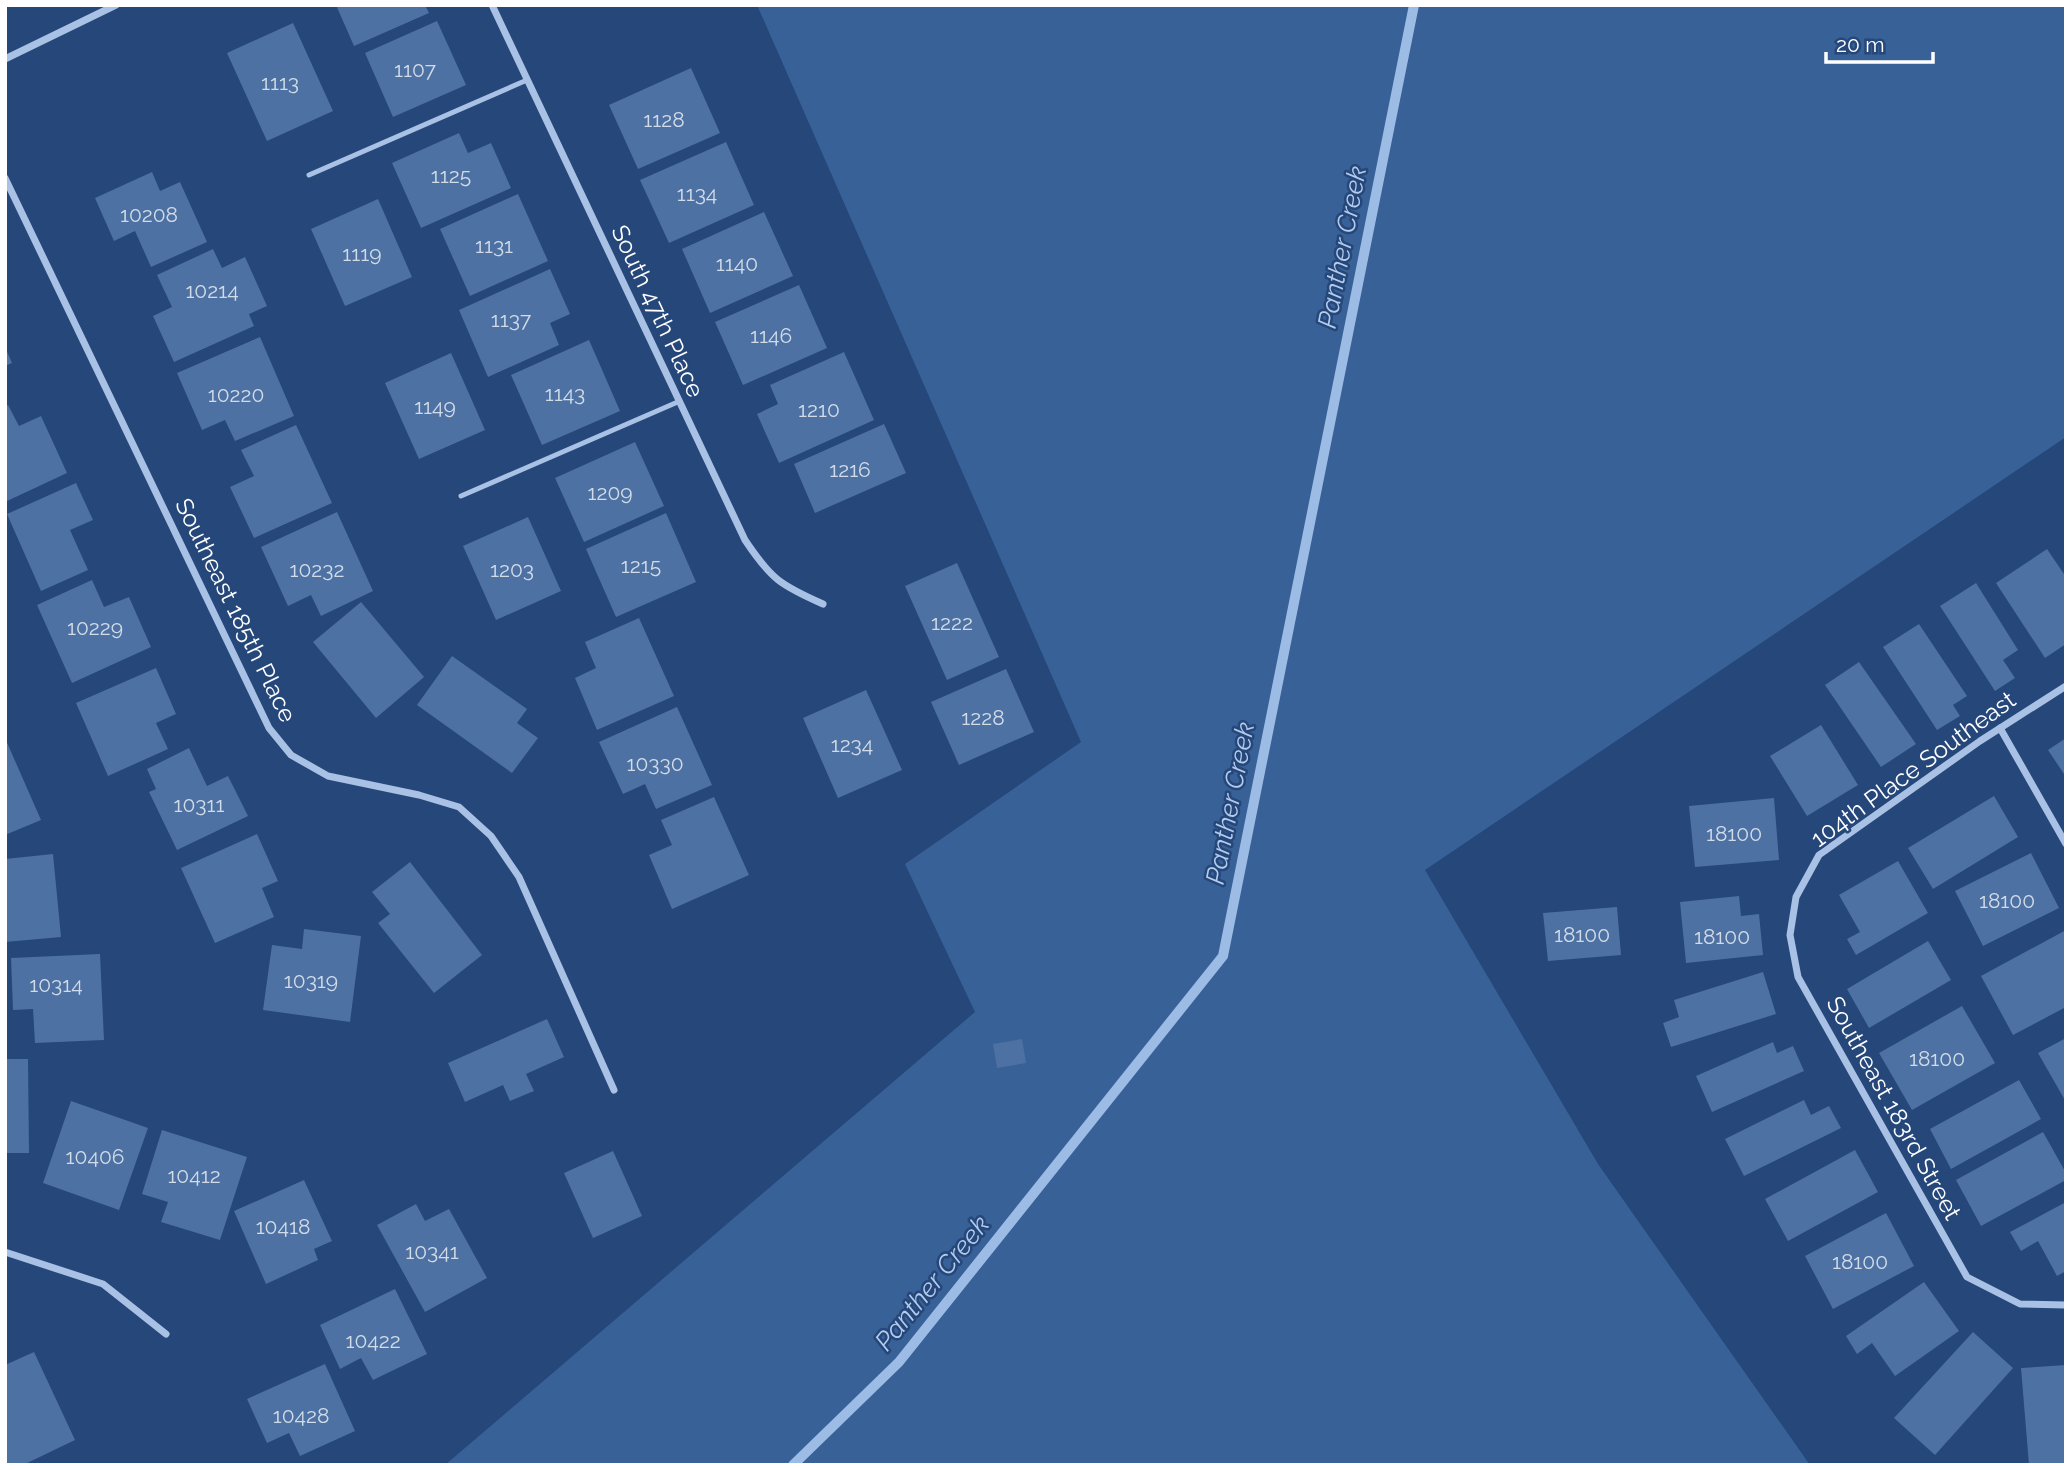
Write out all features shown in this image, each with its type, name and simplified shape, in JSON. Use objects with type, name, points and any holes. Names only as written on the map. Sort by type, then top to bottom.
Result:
[{"type":"street","points":[[5,59],[116,5]]},
{"type":"street","name":"South 47th Place","points":[[492,5],[745,540],[766,571],[790,589],[823,604]]},
{"type":"street","name":"Southeast 185th Place","points":[[5,178],[269,728],[291,755],[328,776],[419,795],[459,807],[492,836],[519,877],[614,1090]]},
{"type":"street","name":"104th Place Southeast","points":[[1796,897],[1819,855],[2000,728],[2066,686]]},
{"type":"street","points":[[2000,728],[2066,844]]},
{"type":"street","name":"Southeast 183rd Street","points":[[1796,897],[1790,934],[1798,977],[1967,1277],[2020,1304],[2066,1304]]},
{"type":"street","points":[[5,1252],[103,1284],[166,1334]]},
{"type":"lane","points":[[309,175],[527,80]]},
{"type":"lane","points":[[461,496],[680,401]]},
{"type":"shaded area","points":[[757,5],[2066,5],[2066,437],[1425,870],[1598,1164],[1810,1465],[445,1465],[975,1012],[905,864],[1081,742]]},
{"type":"building","points":[[336,5],[425,5],[429,13],[354,46]]},
{"type":"building","points":[[437,21],[466,85],[393,117],[365,53]]},
{"type":"building","points":[[293,23],[333,111],[267,141],[227,53]]},
{"type":"building","points":[[691,68],[720,133],[638,169],[609,105]]},
{"type":"building","points":[[459,133],[468,153],[491,143],[511,188],[421,228],[392,163]]},
{"type":"building","points":[[726,142],[754,205],[669,243],[640,180]]},
{"type":"building","points":[[152,172],[160,191],[180,182],[207,242],[151,267],[135,231],[114,241],[95,198]]},
{"type":"building","points":[[518,194],[548,261],[470,296],[440,229]]},
{"type":"building","points":[[378,199],[412,277],[345,306],[311,229]]},
{"type":"building","points":[[764,212],[793,276],[710,313],[682,249]]},
{"type":"building","points":[[213,249],[222,268],[245,257],[267,306],[249,314],[254,326],[174,362],[153,316],[172,307],[157,275]]},
{"type":"building","points":[[550,269],[570,314],[550,323],[559,345],[488,377],[459,310]]},
{"type":"building","points":[[799,285],[827,348],[743,385],[715,322]]},
{"type":"building","points":[[260,337],[294,416],[235,441],[225,420],[202,430],[177,373]]},
{"type":"building","points":[[589,340],[620,411],[542,445],[511,375]]},
{"type":"building","points":[[5,347],[12,363],[5,366]]},
{"type":"building","points":[[844,352],[874,420],[779,463],[757,414],[778,404],[770,385]]},
{"type":"building","points":[[451,353],[485,430],[419,459],[385,383]]},
{"type":"building","points":[[8,405],[19,426],[41,416],[67,473],[5,502],[5,406]]},
{"type":"building","points":[[884,424],[906,473],[815,513],[794,464]]},
{"type":"building","points":[[296,425],[332,503],[254,538],[230,487],[254,476],[241,450]]},
{"type":"building","points":[[635,442],[664,506],[584,542],[555,478]]},
{"type":"building","points":[[76,483],[93,520],[70,530],[88,570],[41,591],[7,514]]},
{"type":"building","points":[[337,512],[373,591],[321,616],[311,595],[288,606],[261,547]]},
{"type":"building","points":[[666,513],[696,582],[616,617],[586,549]]},
{"type":"building","points":[[528,517],[561,591],[496,620],[463,546]]},
{"type":"building","points":[[2047,549],[2066,577],[2066,644],[2045,658],[1996,583]]},
{"type":"building","points":[[957,563],[999,657],[947,680],[905,586]]},
{"type":"building","points":[[92,580],[104,607],[129,597],[151,647],[72,683],[37,605]]},
{"type":"building","points":[[1976,583],[2018,650],[2003,660],[2015,678],[1995,691],[1940,606]]},
{"type":"building","points":[[361,602],[424,677],[376,718],[313,642]]},
{"type":"building","points":[[639,618],[674,696],[597,730],[575,678],[596,668],[585,642]]},
{"type":"building","points":[[1919,624],[1967,696],[1953,705],[1960,716],[1937,730],[1883,647]]},
{"type":"building","points":[[452,656],[527,709],[517,723],[538,738],[512,773],[417,705]]},
{"type":"building","points":[[1859,662],[1916,744],[1881,767],[1825,685]]},
{"type":"building","points":[[156,668],[176,714],[156,723],[168,749],[108,776],[76,703]]},
{"type":"building","points":[[1006,669],[1034,732],[959,765],[931,702]]},
{"type":"building","points":[[866,690],[902,770],[838,798],[803,718]]},
{"type":"building","points":[[677,707],[712,785],[656,809],[645,784],[623,794],[599,742]]},
{"type":"building","points":[[1821,725],[1858,785],[1807,816],[1770,756]]},
{"type":"building","points":[[5,738],[41,820],[5,835]]},
{"type":"building","points":[[2066,738],[2066,777],[2048,750]]},
{"type":"building","points":[[189,748],[207,786],[228,776],[248,816],[177,850],[149,792],[156,789],[147,769]]},
{"type":"building","points":[[1994,796],[2018,837],[1933,889],[1908,848]]},
{"type":"building","points":[[714,797],[749,875],[672,909],[649,855],[672,845],[661,820]]},
{"type":"building","points":[[1774,798],[1779,860],[1695,867],[1689,806]]},
{"type":"building","points":[[257,834],[278,881],[262,888],[274,917],[215,943],[181,868]]},
{"type":"building","points":[[2031,853],[2059,908],[1983,946],[1955,891]]},
{"type":"building","points":[[53,854],[61,937],[5,942],[5,859]]},
{"type":"building","points":[[1898,861],[1928,913],[1856,955],[1847,939],[1860,932],[1839,895]]},
{"type":"building","points":[[410,862],[482,955],[434,993],[378,923],[390,914],[372,892]]},
{"type":"building","points":[[1739,896],[1741,916],[1759,914],[1763,955],[1686,963],[1680,902]]},
{"type":"building","points":[[1617,907],[1621,955],[1548,961],[1543,913]]},
{"type":"building","points":[[304,929],[361,936],[350,1022],[263,1010],[272,945],[302,949]]},
{"type":"building","points":[[2066,930],[2066,1007],[2013,1035],[1981,976]]},
{"type":"building","points":[[1928,941],[1951,980],[1869,1028],[1847,989]]},
{"type":"building","points":[[100,954],[104,1040],[35,1043],[33,1009],[13,1010],[11,958]]},
{"type":"building","points":[[1763,972],[1776,1014],[1671,1047],[1663,1023],[1679,1017],[1674,1000]]},
{"type":"building","points":[[1962,1006],[1995,1063],[1912,1110],[1879,1053]]},
{"type":"building","points":[[547,1019],[564,1057],[526,1074],[534,1091],[510,1101],[503,1085],[465,1102],[448,1063]]},
{"type":"building","points":[[2066,1038],[2066,1102],[2038,1053]]},
{"type":"building","points":[[1022,1039],[1026,1063],[997,1068],[993,1044]]},
{"type":"building","points":[[1773,1042],[1777,1053],[1793,1046],[1804,1071],[1712,1112],[1696,1076]]},
{"type":"building","points":[[5,1059],[28,1059],[29,1153],[5,1153]]},
{"type":"building","points":[[2019,1080],[2041,1119],[1951,1169],[1930,1129]]},
{"type":"building","points":[[1804,1100],[1811,1115],[1829,1106],[1841,1128],[1744,1176],[1725,1139]]},
{"type":"building","points":[[71,1101],[148,1128],[119,1210],[43,1183]]},
{"type":"building","points":[[162,1130],[247,1157],[220,1240],[161,1222],[168,1202],[142,1194]]},
{"type":"building","points":[[2043,1132],[2066,1173],[2066,1180],[1981,1226],[1956,1180]]},
{"type":"building","points":[[1855,1150],[1878,1192],[1788,1241],[1765,1199]]},
{"type":"building","points":[[613,1151],[642,1216],[593,1238],[564,1173]]},
{"type":"building","points":[[304,1180],[332,1241],[314,1249],[318,1260],[266,1284],[234,1211]]},
{"type":"building","points":[[2066,1202],[2066,1271],[2057,1276],[2038,1241],[2021,1251],[2010,1232]]},
{"type":"building","points":[[416,1204],[425,1221],[449,1209],[487,1278],[425,1312],[377,1225]]},
{"type":"building","points":[[1886,1213],[1914,1266],[1833,1309],[1805,1256]]},
{"type":"building","points":[[1924,1282],[1959,1331],[1895,1376],[1872,1343],[1857,1354],[1846,1336]]},
{"type":"building","points":[[395,1289],[427,1354],[373,1380],[361,1358],[340,1369],[320,1325]]},
{"type":"building","points":[[1973,1332],[2013,1368],[1935,1455],[1894,1418]]},
{"type":"building","points":[[34,1352],[75,1440],[23,1465],[5,1465],[5,1365]]},
{"type":"building","points":[[325,1364],[355,1431],[300,1456],[289,1433],[267,1443],[247,1399]]},
{"type":"building","points":[[2066,1365],[2066,1465],[2029,1465],[2021,1368]]},
{"type":"waterway","name":"Panther Creek","points":[[793,1465],[899,1362],[1223,956],[1414,5]]}]
